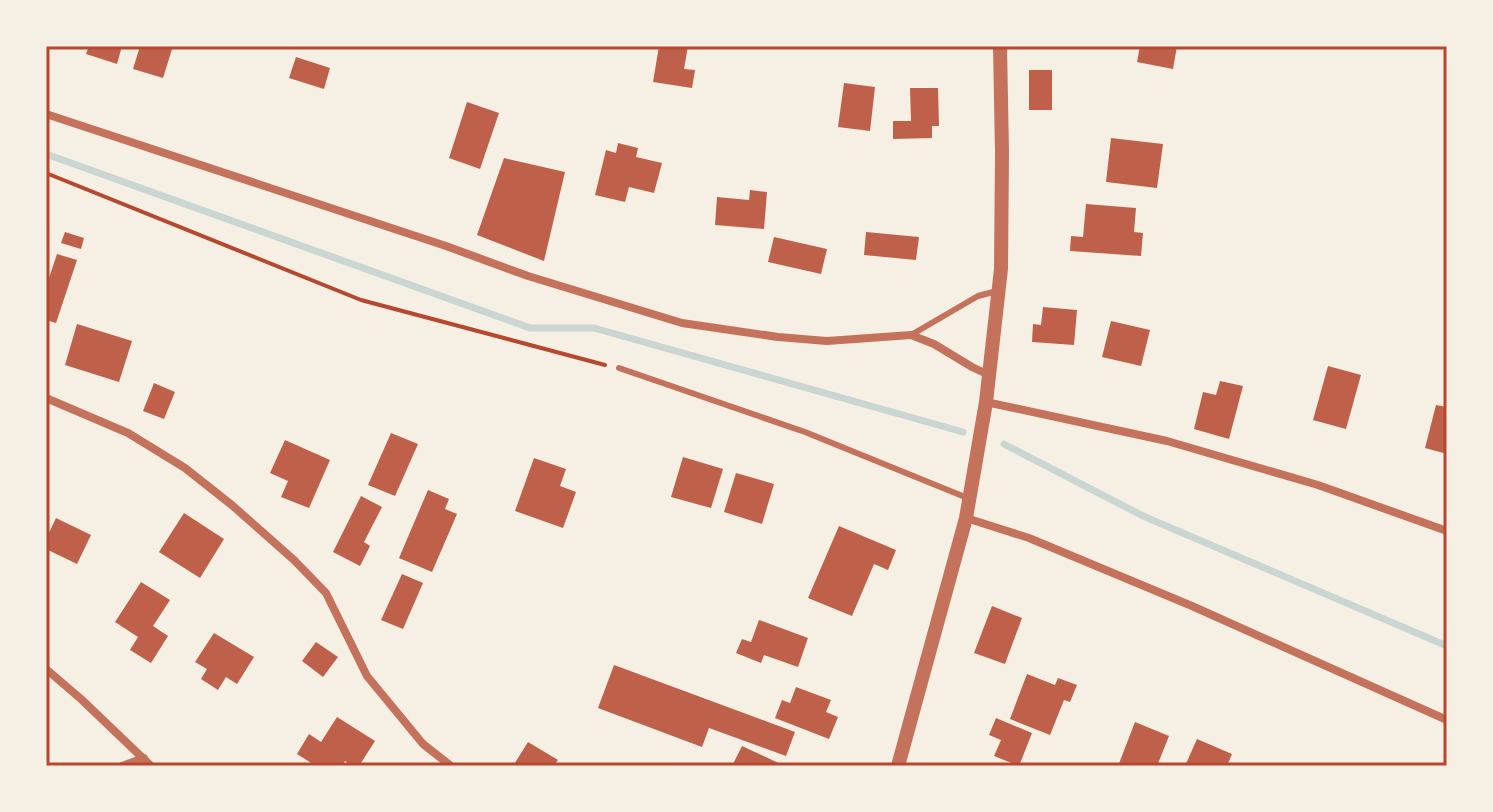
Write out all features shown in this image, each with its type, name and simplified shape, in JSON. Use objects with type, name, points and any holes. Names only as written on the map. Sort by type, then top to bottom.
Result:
[{"type":"street","points":[[898,766],[966,518],[986,402],[1001,269],[1000,46]]},
{"type":"street","points":[[46,114],[543,281],[682,323],[827,341],[911,335],[934,344],[989,375]]},
{"type":"street","points":[[46,398],[128,433],[185,468],[294,560],[326,593],[367,676],[423,744],[451,766]]},
{"type":"street","points":[[986,402],[1167,441],[1318,485],[1447,531]]},
{"type":"street","points":[[966,518],[1029,538],[1178,600],[1447,720]]},
{"type":"street","points":[[46,669],[151,766]]},
{"type":"street","points":[[122,766],[144,758]]},
{"type":"lane","points":[[911,335],[978,296],[997,291]]},
{"type":"lane","points":[[619,368],[805,432],[970,499]]},
{"type":"path","points":[[46,173],[361,300],[619,368]]},
{"type":"building","points":[[89,46],[122,46],[117,64],[86,54]]},
{"type":"building","points":[[140,46],[173,46],[163,78],[133,69]]},
{"type":"building","points":[[659,46],[688,46],[684,69],[695,70],[692,88],[653,82]]},
{"type":"building","points":[[1140,46],[1177,46],[1173,69],[1137,62]]},
{"type":"building","points":[[296,57],[330,68],[324,89],[289,78]]},
{"type":"building","points":[[1029,70],[1052,70],[1052,110],[1029,110]]},
{"type":"building","points":[[844,83],[875,87],[870,131],[838,127]]},
{"type":"building","points":[[910,88],[938,88],[939,126],[932,126],[932,138],[893,139],[893,121],[911,121]]},
{"type":"building","points":[[467,102],[499,113],[480,169],[449,158]]},
{"type":"building","points":[[1111,138],[1163,144],[1157,188],[1106,182]]},
{"type":"building","points":[[618,143],[638,148],[636,157],[662,163],[654,193],[629,187],[625,202],[595,195],[606,150],[616,153]]},
{"type":"building","points":[[504,158],[565,172],[544,261],[477,235]]},
{"type":"building","points":[[750,190],[767,192],[764,229],[715,225],[717,197],[749,200]]},
{"type":"building","points":[[1086,204],[1136,208],[1134,232],[1143,233],[1141,256],[1070,251],[1071,236],[1083,237]]},
{"type":"building","points":[[65,232],[84,238],[81,249],[61,243]]},
{"type":"building","points":[[866,232],[919,237],[916,260],[864,255]]},
{"type":"building","points":[[774,237],[827,249],[821,274],[768,262]]},
{"type":"building","points":[[57,254],[77,260],[56,323],[46,320],[46,287]]},
{"type":"building","points":[[1043,307],[1077,310],[1074,345],[1032,342],[1033,324],[1041,325]]},
{"type":"building","points":[[1111,321],[1150,330],[1141,366],[1102,357]]},
{"type":"building","points":[[77,324],[132,341],[119,382],[65,365]]},
{"type":"building","points":[[1328,366],[1361,375],[1346,429],[1313,420]]},
{"type":"building","points":[[1220,381],[1243,386],[1229,439],[1194,429],[1203,392],[1216,395]]},
{"type":"building","points":[[154,383],[175,392],[164,419],[143,411]]},
{"type":"building","points":[[1436,405],[1447,407],[1447,454],[1425,448]]},
{"type":"building","points":[[391,433],[418,444],[395,496],[368,485]]},
{"type":"building","points":[[285,440],[330,460],[309,508],[281,497],[288,481],[270,473]]},
{"type":"building","points":[[683,457],[723,469],[711,508],[671,497]]},
{"type":"building","points":[[534,458],[566,469],[560,486],[576,492],[563,528],[515,511]]},
{"type":"building","points":[[736,473],[774,484],[762,524],[724,512]]},
{"type":"building","points":[[428,490],[449,499],[445,509],[457,514],[432,572],[399,558]]},
{"type":"building","points":[[361,496],[382,507],[364,542],[370,546],[360,566],[333,552]]},
{"type":"building","points":[[184,513],[224,539],[200,578],[159,552]]},
{"type":"building","points":[[56,518],[91,535],[77,564],[46,549],[46,539]]},
{"type":"building","points":[[839,526],[896,550],[888,570],[874,564],[852,616],[808,598]]},
{"type":"building","points":[[402,574],[423,583],[403,629],[381,620]]},
{"type":"building","points":[[141,582],[170,600],[153,626],[168,636],[151,663],[130,650],[138,637],[115,622]]},
{"type":"building","points":[[992,606],[1022,618],[1005,664],[974,653]]},
{"type":"building","points":[[759,620],[808,638],[798,667],[764,655],[761,663],[736,653],[742,639],[751,642]]},
{"type":"building","points":[[214,633],[254,657],[237,684],[226,677],[218,690],[201,679],[207,669],[195,662]]},
{"type":"building","points":[[316,642],[338,657],[323,677],[302,661]]},
{"type":"building","points":[[614,665],[795,732],[786,756],[709,728],[702,747],[598,708]]},
{"type":"building","points":[[1027,674],[1055,685],[1058,678],[1077,685],[1070,702],[1064,700],[1050,735],[1010,719]]},
{"type":"building","points":[[796,687],[831,700],[826,712],[838,717],[829,739],[775,718],[782,700],[790,703]]},
{"type":"building","points":[[337,717],[375,741],[359,766],[345,761],[342,766],[316,766],[297,754],[309,734],[321,742]]},
{"type":"building","points":[[996,718],[1032,733],[1019,766],[994,756],[1001,740],[989,735]]},
{"type":"building","points":[[1135,722],[1169,736],[1157,766],[1118,766]]},
{"type":"building","points":[[1197,739],[1232,754],[1227,766],[1185,766]]},
{"type":"building","points":[[528,742],[558,760],[554,766],[513,766]]},
{"type":"building","points":[[742,746],[785,766],[732,766]]},
{"type":"waterway","points":[[46,154],[530,328],[594,328],[963,432]]},
{"type":"waterway","points":[[1004,444],[1143,516],[1447,646]]}]
